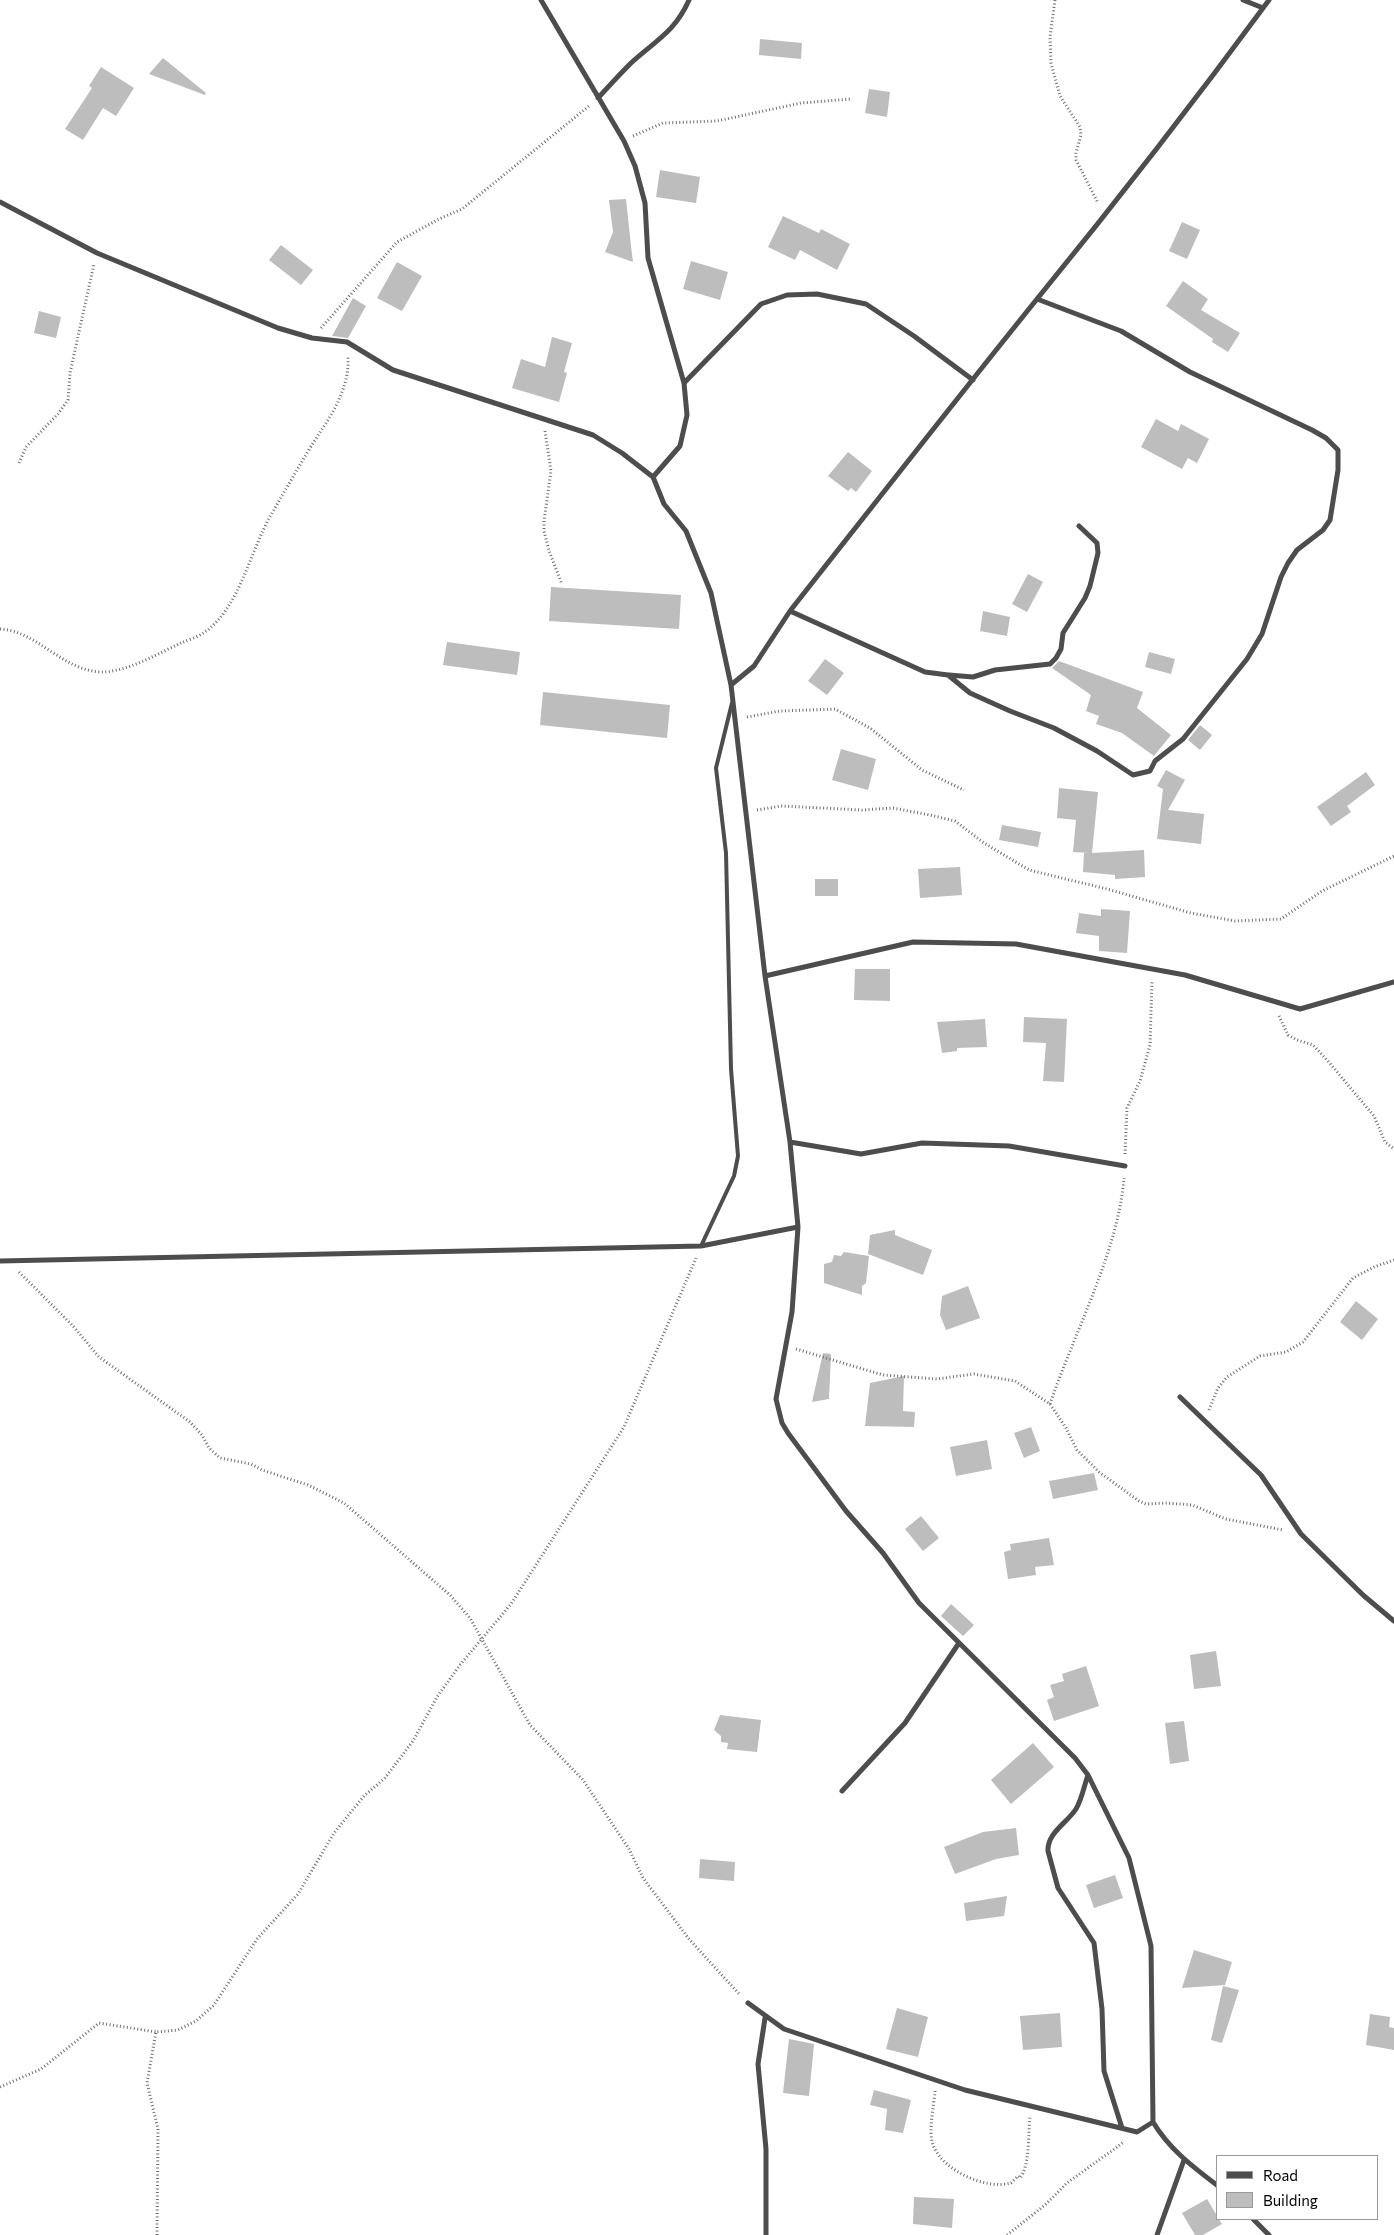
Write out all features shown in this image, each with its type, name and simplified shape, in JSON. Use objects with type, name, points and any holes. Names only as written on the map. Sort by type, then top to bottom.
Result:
[{"type":"street","points":[[541,0],[624,141],[635,166],[645,203],[648,258],[684,383],[687,415],[680,446],[654,477]]},
{"type":"street","points":[[598,98],[632,63],[664,37],[684,11],[689,0]]},
{"type":"street","points":[[1243,0],[1263,8]]},
{"type":"street","points":[[731,685],[754,666],[790,611],[972,380],[1104,219],[1186,113],[1269,0]]},
{"type":"street","points":[[0,202],[96,253],[278,328],[312,338],[348,342],[394,370],[593,435],[622,453],[654,477],[664,504],[686,531],[711,593],[731,685],[744,813],[762,939],[765,976],[790,1142],[798,1227],[792,1312],[776,1400],[782,1423],[846,1511],[883,1553],[919,1603],[1075,1758],[1088,1775],[1129,1858],[1152,1946],[1153,2122],[1163,2139],[1184,2160],[1216,2184]]},
{"type":"street","points":[[684,383],[761,304],[787,295],[817,294],[866,304],[914,336],[972,380]]},
{"type":"street","points":[[948,675],[970,693],[1054,728],[1097,751],[1133,775],[1150,771],[1155,761],[1183,739],[1247,659],[1262,634],[1288,563],[1297,550],[1324,530],[1332,510],[1338,470],[1338,450],[1326,438],[1190,372],[1121,331],[1037,299]]},
{"type":"street","points":[[790,611],[925,672],[973,677],[995,670],[1050,664],[1061,649],[1063,633],[1088,592],[1098,553],[1096,543],[1079,526]]},
{"type":"street","points":[[765,976],[913,942],[1016,944],[1185,975],[1300,1009],[1394,982]]},
{"type":"street","points":[[790,1142],[860,1154],[922,1143],[1009,1146],[1125,1166]]},
{"type":"street","points":[[0,1261],[701,1246],[798,1227]]},
{"type":"street","points":[[1180,1397],[1261,1475],[1301,1534],[1363,1595],[1394,1621]]},
{"type":"street","points":[[842,1792],[905,1723],[959,1643]]},
{"type":"street","points":[[1088,1775],[1076,1808],[1051,1838],[1048,1851],[1058,1888],[1094,1943],[1102,2009],[1104,2071],[1122,2128]]},
{"type":"street","points":[[748,2003],[765,2018],[784,2029],[965,2090],[1137,2132],[1153,2122]]},
{"type":"street","points":[[765,2018],[758,2064],[766,2149],[766,2235]]},
{"type":"street","points":[[1157,2235],[1184,2160]]},
{"type":"street","points":[[1254,2220],[1268,2235]]},
{"type":"lane","points":[[701,1246],[734,1176],[738,1156],[731,1069],[726,853],[716,768],[733,700]]},
{"type":"path","points":[[1055,0],[1050,37],[1055,83],[1060,96],[1080,128],[1081,134],[1076,160],[1104,219]]},
{"type":"path","points":[[312,338],[397,242],[462,209],[598,98]]},
{"type":"path","points":[[624,141],[663,123],[717,121],[801,103],[851,99]]},
{"type":"path","points":[[18,463],[26,447],[58,414],[68,400],[70,373],[96,253]]},
{"type":"path","points":[[0,629],[12,630],[33,640],[62,659],[87,670],[103,672],[120,669],[204,632],[230,603],[270,516],[292,482],[307,452],[327,423],[337,403],[349,370],[348,342]]},
{"type":"path","points":[[543,420],[551,471],[544,531],[549,551],[562,584]]},
{"type":"path","points":[[734,719],[780,711],[835,709],[870,728],[922,770],[964,790]]},
{"type":"path","points":[[744,813],[781,806],[862,810],[893,808],[930,815],[955,821],[984,843],[1028,870],[1107,888],[1191,913],[1235,921],[1281,919],[1322,891],[1394,856]]},
{"type":"path","points":[[1050,1404],[1112,1239],[1123,1199],[1127,1108],[1140,1081],[1150,1045],[1153,969]]},
{"type":"path","points":[[1270,1000],[1288,1035],[1314,1045],[1374,1116],[1384,1142],[1394,1149]]},
{"type":"path","points":[[0,2087],[40,2069],[99,2023],[156,2032],[178,2030],[196,2021],[214,2005],[257,1939],[298,1894],[334,1833],[364,1796],[385,1778],[413,1741],[438,1698],[481,1639],[516,1596],[624,1427],[701,1246]]},
{"type":"path","points":[[1204,1420],[1218,1388],[1227,1377],[1260,1356],[1286,1352],[1303,1342],[1352,1278],[1394,1260]]},
{"type":"path","points":[[8,1261],[73,1326],[99,1357],[190,1422],[202,1435],[209,1448],[220,1458],[251,1464],[262,1470],[308,1485],[344,1503],[450,1595],[470,1618],[530,1725],[583,1780],[629,1849],[643,1878],[689,1939],[748,2003]]},
{"type":"path","points":[[786,1346],[883,1375],[937,1379],[974,1374],[1015,1381],[1050,1404],[1066,1428],[1077,1450],[1099,1472],[1139,1501],[1146,1504],[1192,1505],[1226,1519],[1301,1534]]},
{"type":"path","points":[[156,2032],[148,2083],[158,2130],[157,2235]]},
{"type":"path","points":[[936,2080],[931,2136],[937,2152],[948,2164],[965,2175],[991,2185],[1011,2183],[1018,2176],[1020,2178],[1025,2170],[1031,2106]]},
{"type":"path","points":[[1007,2235],[1034,2214],[1067,2183],[1137,2132]]},
{"type":"building","points":[[760,39],[802,43],[801,59],[759,55]]},
{"type":"building","points":[[163,58],[206,93],[205,95],[149,74]]},
{"type":"building","points":[[101,67],[134,88],[116,116],[103,108],[83,140],[65,129],[92,88],[89,86]]},
{"type":"building","points":[[869,89],[890,92],[887,117],[865,113]]},
{"type":"building","points":[[660,170],[700,177],[696,203],[656,197]]},
{"type":"building","points":[[626,199],[633,262],[605,252],[613,232],[609,200]]},
{"type":"building","points":[[783,216],[819,233],[821,229],[850,244],[837,270],[800,250],[795,260],[768,247]]},
{"type":"building","points":[[1182,222],[1200,230],[1187,259],[1169,251]]},
{"type":"building","points":[[281,245],[313,270],[301,285],[269,260]]},
{"type":"building","points":[[691,261],[728,272],[720,300],[683,289]]},
{"type":"building","points":[[397,262],[422,276],[402,311],[377,298]]},
{"type":"building","points":[[1183,281],[1208,299],[1201,310],[1240,333],[1228,352],[1212,342],[1213,339],[1166,306]]},
{"type":"building","points":[[353,298],[366,306],[348,338],[332,336]]},
{"type":"building","points":[[39,311],[61,317],[56,338],[34,333]]},
{"type":"building","points":[[552,337],[572,343],[564,372],[567,373],[559,402],[512,388],[521,359],[545,367]]},
{"type":"building","points":[[1156,419],[1178,431],[1181,424],[1209,439],[1197,463],[1188,458],[1182,469],[1141,447]]},
{"type":"building","points":[[848,452],[872,471],[856,492],[851,488],[848,491],[828,476]]},
{"type":"building","points":[[1028,574],[1043,582],[1027,612],[1012,604]]},
{"type":"building","points":[[551,587],[681,595],[679,629],[549,621]]},
{"type":"building","points":[[983,611],[1010,617],[1007,636],[980,631]]},
{"type":"building","points":[[447,642],[520,652],[517,675],[443,665]]},
{"type":"building","points":[[1149,652],[1175,659],[1171,674],[1145,667]]},
{"type":"building","points":[[825,659],[844,673],[827,695],[808,681]]},
{"type":"building","points":[[1059,661],[1143,692],[1137,708],[1171,735],[1154,756],[1122,733],[1096,724],[1099,716],[1086,711],[1091,695],[1052,668]]},
{"type":"building","points":[[543,692],[670,705],[667,738],[540,725]]},
{"type":"building","points":[[1200,725],[1212,735],[1200,750],[1188,740]]},
{"type":"building","points":[[841,749],[876,759],[868,790],[832,780]]},
{"type":"building","points":[[1166,770],[1185,780],[1168,810],[1204,814],[1201,844],[1157,839],[1163,789],[1157,786]]},
{"type":"building","points":[[1366,772],[1375,785],[1347,806],[1351,812],[1331,826],[1317,807]]},
{"type":"building","points":[[1059,788],[1098,792],[1092,853],[1144,850],[1145,877],[1115,879],[1115,875],[1083,872],[1084,853],[1089,853],[1073,852],[1076,820],[1057,818]]},
{"type":"building","points":[[1002,825],[1041,832],[1038,847],[999,840]]},
{"type":"building","points":[[960,867],[962,895],[920,898],[918,869]]},
{"type":"building","points":[[815,879],[838,879],[838,896],[815,896]]},
{"type":"building","points":[[1101,909],[1130,911],[1127,953],[1099,951],[1099,936],[1076,933],[1079,913],[1101,916]]},
{"type":"building","points":[[855,969],[890,969],[890,1001],[854,1000]]},
{"type":"building","points":[[1024,1017],[1067,1019],[1064,1082],[1043,1081],[1046,1043],[1023,1042]]},
{"type":"building","points":[[985,1019],[987,1047],[957,1048],[957,1051],[942,1053],[937,1022]]},
{"type":"building","points":[[895,1230],[895,1235],[932,1250],[923,1275],[868,1254],[870,1235]]},
{"type":"building","points":[[844,1252],[869,1256],[866,1283],[862,1286],[862,1295],[824,1283],[824,1264],[832,1262],[834,1255],[841,1256]]},
{"type":"building","points":[[968,1286],[980,1318],[946,1330],[940,1315],[942,1296]]},
{"type":"building","points":[[1356,1301],[1378,1319],[1362,1340],[1340,1322]]},
{"type":"building","points":[[823,1353],[831,1354],[829,1399],[812,1402]]},
{"type":"building","points":[[904,1376],[903,1411],[915,1412],[914,1427],[865,1426],[870,1383]]},
{"type":"building","points":[[1031,1427],[1040,1451],[1024,1458],[1014,1433]]},
{"type":"building","points":[[987,1440],[992,1469],[956,1476],[950,1447]]},
{"type":"building","points":[[1094,1473],[1098,1490],[1053,1499],[1049,1481]]},
{"type":"building","points":[[921,1516],[939,1538],[923,1551],[905,1529]]},
{"type":"building","points":[[1049,1538],[1054,1565],[1035,1567],[1036,1575],[1008,1579],[1004,1552],[1011,1550],[1010,1544]]},
{"type":"building","points":[[951,1604],[974,1625],[963,1636],[941,1616]]},
{"type":"building","points":[[1216,1651],[1221,1686],[1194,1689],[1190,1655]]},
{"type":"building","points":[[1086,1666],[1099,1706],[1054,1721],[1047,1700],[1054,1697],[1050,1685],[1064,1681],[1062,1674]]},
{"type":"building","points":[[720,1715],[761,1720],[757,1752],[727,1749],[728,1743],[721,1742],[721,1736],[714,1730]]},
{"type":"building","points":[[1184,1721],[1189,1761],[1170,1764],[1165,1723]]},
{"type":"building","points":[[1033,1743],[1054,1767],[1011,1804],[991,1780]]},
{"type":"building","points":[[1016,1828],[1019,1855],[996,1859],[955,1874],[944,1847],[983,1832]]},
{"type":"building","points":[[700,1859],[735,1862],[734,1881],[699,1878]]},
{"type":"building","points":[[1115,1875],[1123,1898],[1094,1908],[1086,1885]]},
{"type":"building","points":[[1007,1896],[1004,1916],[966,1921],[964,1903]]},
{"type":"building","points":[[1194,1950],[1232,1962],[1225,1985],[1182,1988]]},
{"type":"building","points":[[1223,1986],[1239,1990],[1222,2043],[1211,2040]]},
{"type":"building","points":[[897,2008],[928,2017],[918,2057],[886,2049]]},
{"type":"building","points":[[1060,2013],[1062,2047],[1023,2050],[1020,2016]]},
{"type":"building","points":[[1370,2014],[1390,2017],[1389,2027],[1394,2028],[1394,2050],[1366,2045]]},
{"type":"building","points":[[789,2039],[814,2044],[809,2096],[783,2093]]},
{"type":"building","points":[[874,2090],[911,2100],[903,2133],[885,2130],[887,2109],[870,2105]]},
{"type":"building","points":[[914,2197],[954,2199],[952,2228],[913,2224]]},
{"type":"building","points":[[1207,2199],[1216,2214],[1216,2220],[1220,2220],[1222,2224],[1203,2235],[1195,2235],[1182,2213]]}]
